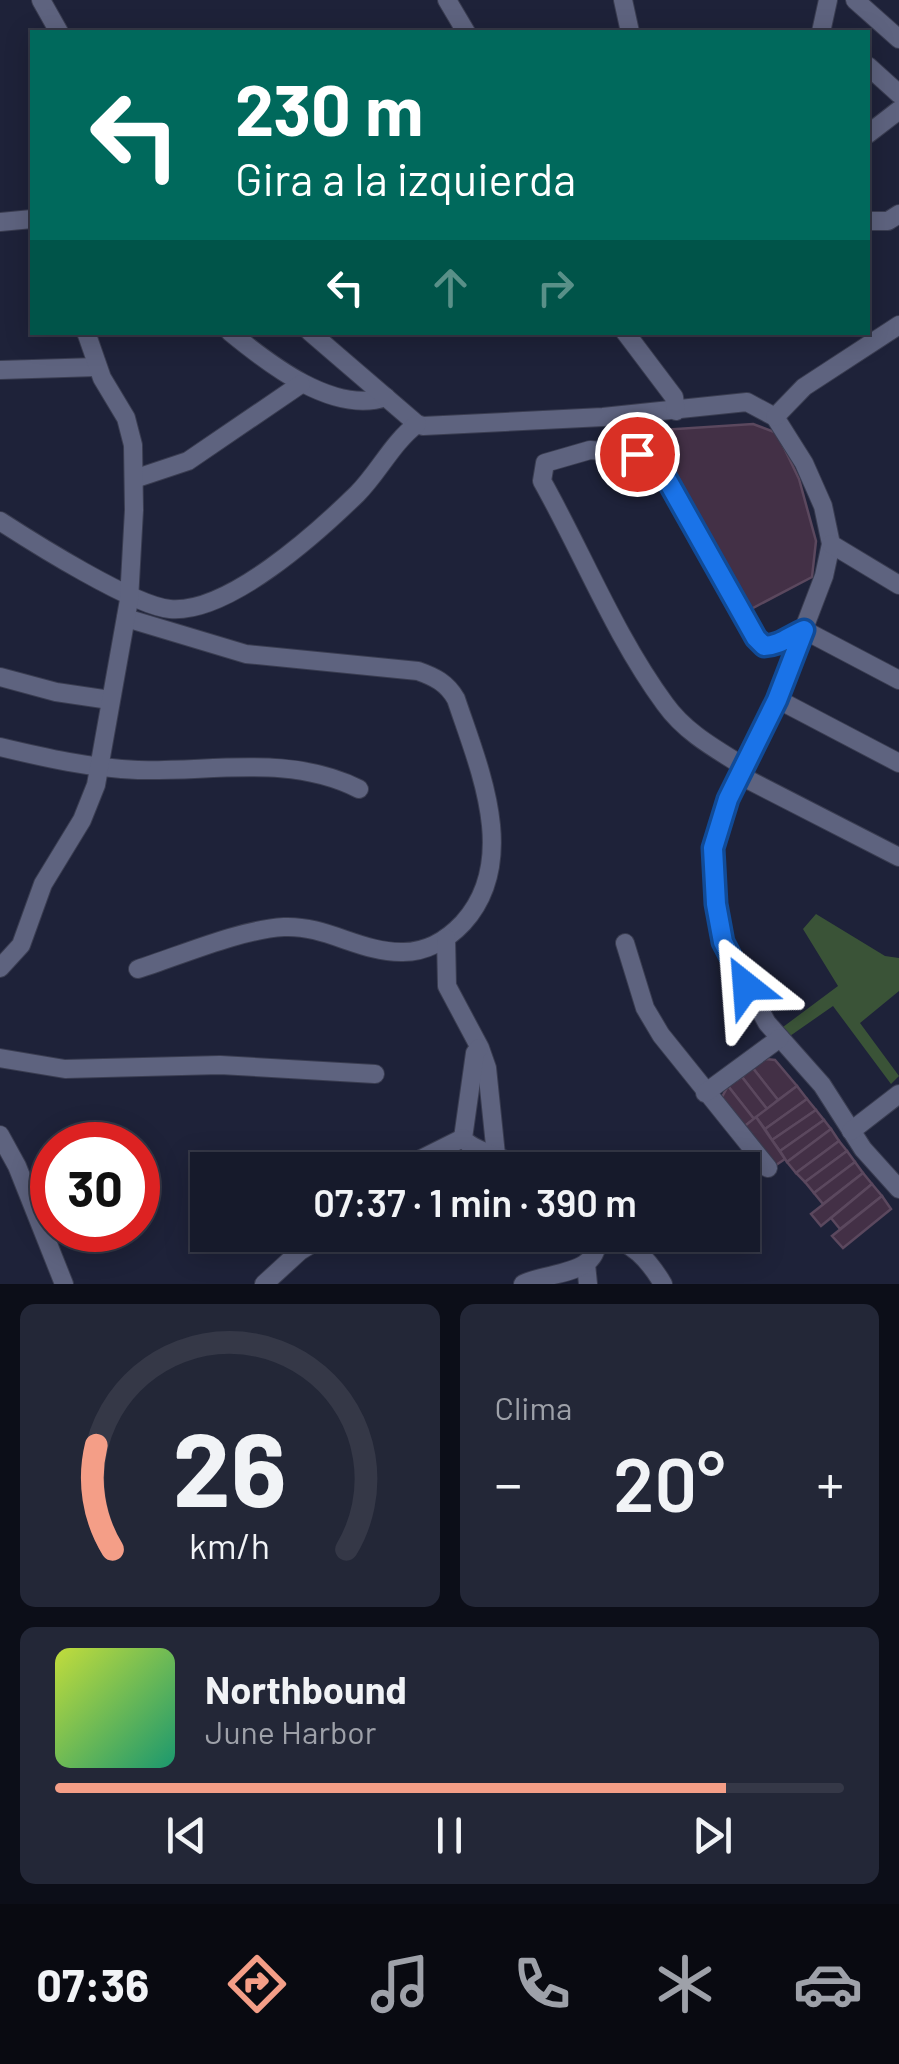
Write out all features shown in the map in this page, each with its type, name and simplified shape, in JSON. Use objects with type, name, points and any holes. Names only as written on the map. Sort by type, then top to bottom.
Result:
[{"type":"street","points":[[41,0],[59,30]]},
{"type":"street","points":[[446,0],[465,30]]},
{"type":"street","points":[[623,0],[630,30]]},
{"type":"street","points":[[821,30],[828,0]]},
{"type":"street","points":[[855,0],[899,39]]},
{"type":"street","points":[[870,68],[899,94]]},
{"type":"street","points":[[870,132],[899,110]]},
{"type":"street","points":[[870,220],[888,221],[899,214]]},
{"type":"street","points":[[0,222],[30,218]]},
{"type":"street","points":[[775,417],[804,387],[899,325]]},
{"type":"street","points":[[0,968],[21,945],[43,884],[82,820],[102,767],[130,594],[134,479],[130,430],[97,366],[87,335]]},
{"type":"street","points":[[234,335],[301,384],[354,401],[386,397]]},
{"type":"street","points":[[314,335],[417,424],[476,425],[747,402],[775,417],[804,462],[823,506],[830,544],[824,576],[804,630],[777,700],[741,770],[713,848],[716,904],[723,942],[767,1022],[822,1085],[851,1131],[899,1189]]},
{"type":"street","points":[[627,335],[674,396],[676,411]]},
{"type":"street","points":[[0,370],[97,366]]},
{"type":"street","points":[[134,479],[188,461],[301,384]]},
{"type":"street","points":[[0,521],[130,594],[169,609],[207,602],[250,582],[310,536],[360,491],[402,437],[417,424]]},
{"type":"street","points":[[899,680],[804,630],[780,645],[764,646],[665,476],[637,454],[590,450],[545,463],[542,481],[666,706],[696,736],[741,770],[899,856]]},
{"type":"street","points":[[830,544],[899,585]]},
{"type":"street","points":[[126,618],[246,654],[418,671],[444,683],[456,699],[466,729],[494,838],[482,894],[468,917],[446,938],[421,950],[388,952],[307,928],[279,928],[138,969]]},
{"type":"street","points":[[0,677],[56,692],[110,700]]},
{"type":"street","points":[[777,700],[899,763]]},
{"type":"street","points":[[0,747],[102,767],[182,770],[237,766],[298,770],[342,780],[359,789]]},
{"type":"street","points":[[446,938],[448,986],[480,1048],[488,1074],[496,1152]]},
{"type":"street","points":[[626,943],[645,1008],[661,1035],[768,1168]]},
{"type":"street","points":[[705,1092],[780,1038]]},
{"type":"street","points":[[463,1138],[475,1053],[480,1048]]},
{"type":"street","points":[[0,1058],[66,1069],[220,1065],[375,1074]]},
{"type":"street","points":[[851,1131],[899,1094]]},
{"type":"street","points":[[0,1135],[18,1166],[64,1284]]},
{"type":"street","points":[[463,1138],[472,1148],[486,1152]]},
{"type":"street","points":[[435,1152],[463,1138]]},
{"type":"street","points":[[264,1284],[299,1252]]},
{"type":"street","points":[[523,1284],[586,1264],[595,1252]]},
{"type":"street","points":[[639,1252],[663,1284]]},
{"type":"street","points":[[586,1264],[588,1284]]},
{"type":"green space","points":[[816,914],[885,956],[899,958],[899,991],[860,1023],[899,1076],[891,1084],[833,1006],[790,1036],[783,1027],[838,986],[803,929]]},
{"type":"building","points":[[753,424],[777,433],[799,479],[816,541],[812,577],[751,609],[670,463],[630,432]]},
{"type":"building","points":[[766,1059],[775,1060],[797,1086],[778,1100],[752,1067]]},
{"type":"building","points":[[752,1067],[778,1100],[767,1109],[742,1077]]},
{"type":"building","points":[[742,1077],[767,1109],[754,1119],[728,1086]]},
{"type":"building","points":[[728,1086],[754,1119],[741,1129],[722,1097]]},
{"type":"building","points":[[797,1086],[807,1099],[765,1129],[756,1117]]},
{"type":"building","points":[[807,1099],[816,1110],[772,1140],[765,1129]]},
{"type":"building","points":[[816,1110],[824,1120],[780,1151],[772,1140]]},
{"type":"building","points":[[756,1117],[785,1159],[773,1167],[741,1129]]},
{"type":"building","points":[[824,1120],[831,1129],[787,1162],[780,1151]]},
{"type":"building","points":[[831,1129],[839,1141],[796,1173],[787,1162]]},
{"type":"building","points":[[839,1141],[847,1151],[805,1182],[796,1173]]},
{"type":"building","points":[[847,1151],[855,1162],[814,1193],[805,1182]]},
{"type":"building","points":[[855,1162],[863,1173],[823,1204],[814,1193]]},
{"type":"building","points":[[863,1173],[872,1184],[821,1226],[811,1214]]},
{"type":"building","points":[[872,1184],[882,1196],[840,1229],[831,1218]]},
{"type":"building","points":[[882,1196],[891,1209],[843,1248],[832,1236]]},
{"type":"route","points":[[637,454],[665,476],[756,638],[764,646],[780,645],[804,630],[777,700],[728,799],[713,848],[723,942],[746,986]]}]
